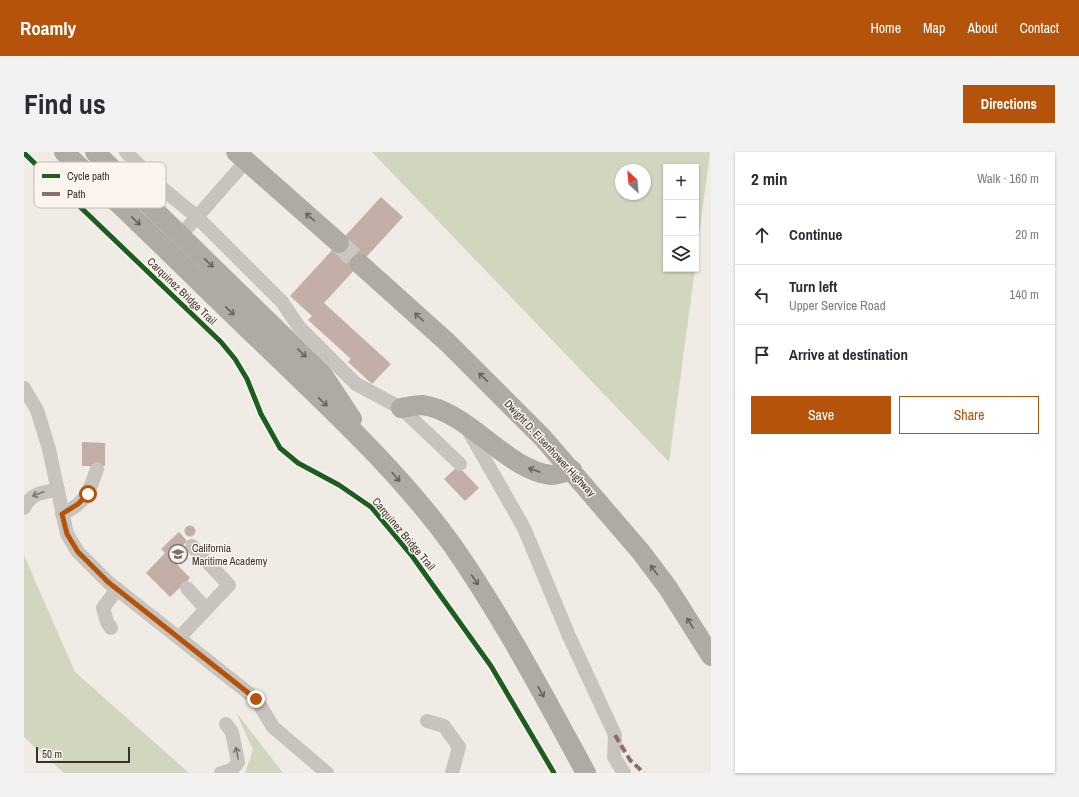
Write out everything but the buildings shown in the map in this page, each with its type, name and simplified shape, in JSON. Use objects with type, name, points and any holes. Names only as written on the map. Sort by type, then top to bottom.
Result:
[{"type":"highway","points":[[64,152],[75,162]]},
{"type":"highway","points":[[95,152],[105,162]]},
{"type":"highway","points":[[242,156],[339,243]]},
{"type":"highway","points":[[123,208],[370,448],[452,545],[489,600],[586,773]]},
{"type":"highway","points":[[153,208],[323,374],[370,448]]},
{"type":"highway","name":"Dwight D. Eisenhower Highway","points":[[360,264],[448,344],[516,410],[572,470],[621,528],[668,588],[711,656]]},
{"type":"highway","points":[[401,408],[420,405],[435,408],[451,415],[531,470],[552,475],[572,470]]},
{"type":"lane","points":[[126,152],[136,162]]},
{"type":"lane","points":[[181,235],[197,217],[242,156]]},
{"type":"lane","points":[[166,191],[197,217],[282,302],[300,327],[356,384],[401,408],[460,464]]},
{"type":"lane","points":[[24,388],[37,410],[49,449],[67,534],[78,552],[117,589],[256,699],[273,728],[327,773]]},
{"type":"lane","points":[[464,424],[524,528],[569,636],[616,736],[614,757],[624,773]]},
{"type":"lane","points":[[62,514],[78,504],[88,494],[97,469]]},
{"type":"lane","points":[[24,511],[28,500],[34,495],[58,490]]},
{"type":"lane","points":[[179,638],[229,585],[192,546]]},
{"type":"lane","points":[[187,588],[206,609]]},
{"type":"lane","points":[[111,628],[107,622],[103,608],[117,589]]},
{"type":"lane","points":[[427,721],[444,726],[459,747],[452,773]]},
{"type":"lane","points":[[218,772],[232,770],[238,762],[232,732],[226,724]]},
{"type":"green space","points":[[372,152],[710,152],[699,237],[699,164],[663,164],[663,272],[695,272],[669,462]]},
{"type":"green space","points":[[24,555],[75,672],[189,773],[64,773],[24,737]]},
{"type":"green space","points":[[236,712],[283,773],[245,773],[253,750]]},
{"type":"tunnel","points":[[339,243],[360,264]]},
{"type":"marked path","points":[[615,735],[630,760],[644,773]]},
{"type":"cycle path","name":"Carquinez Bridge Trail","points":[[24,153],[34,163]]},
{"type":"cycle path","name":"Carquinez Bridge Trail","points":[[81,208],[221,342],[235,359],[247,379],[261,414],[280,448],[298,463],[339,485],[371,507],[412,556],[491,666],[554,773]]},
{"type":"place","name":"California Maritime Academy","points":[[178,554]]},
{"type":"route","points":[[88,494],[78,504],[62,514],[67,534],[78,552],[108,582],[256,699]]}]
